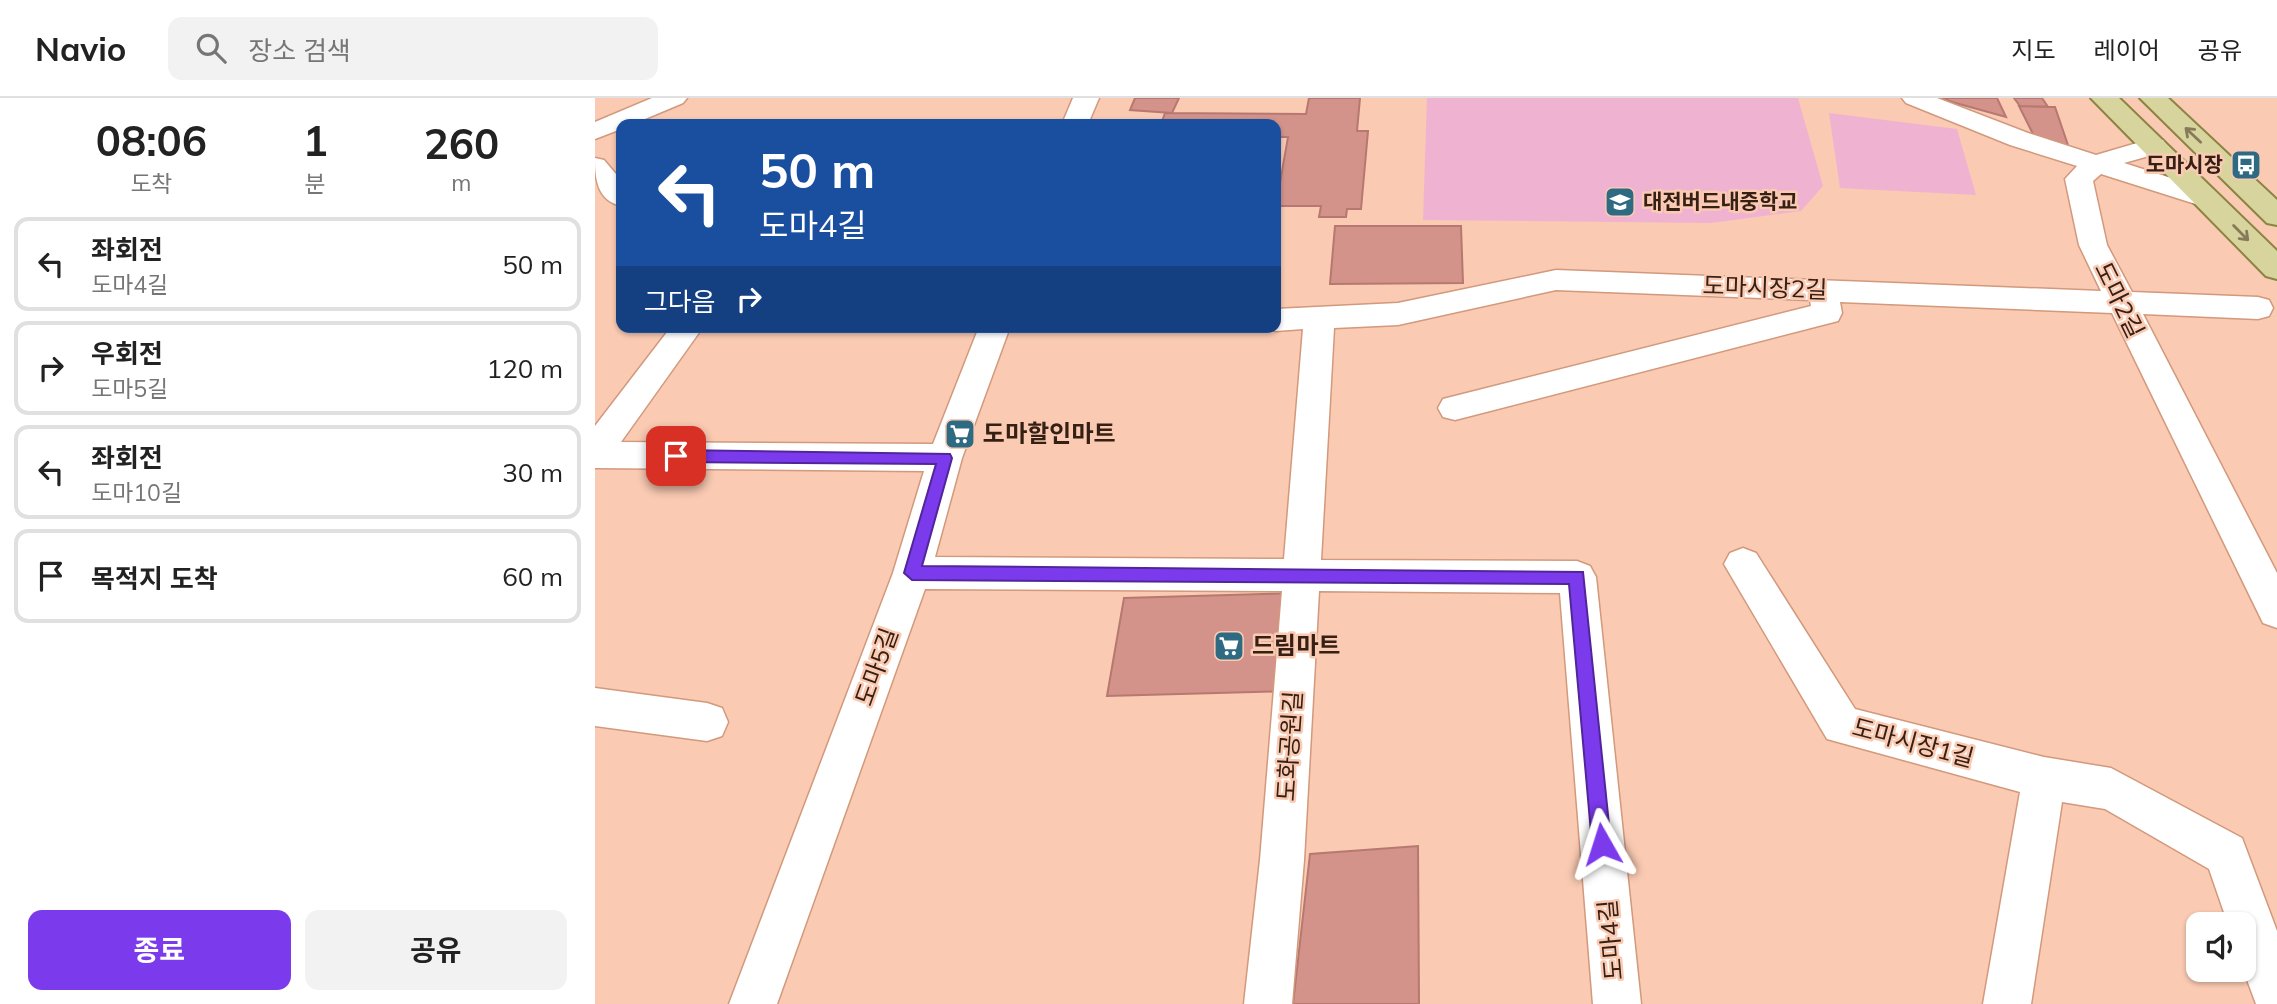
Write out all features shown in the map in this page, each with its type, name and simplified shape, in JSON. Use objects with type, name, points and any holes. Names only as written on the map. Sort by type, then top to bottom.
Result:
[{"type":"main road","points":[[2104,98],[2277,269]]},
{"type":"main road","points":[[2153,98],[2277,216]]},
{"type":"street","points":[[624,119],[674,98]]},
{"type":"street","points":[[1077,119],[1086,98]]},
{"type":"street","points":[[1915,98],[2019,139],[2099,162],[2205,198]]},
{"type":"street","points":[[595,131],[616,122]]},
{"type":"street","points":[[2099,162],[2154,146]]},
{"type":"street","name":"도마2길","points":[[2099,162],[2079,179],[2093,245],[2119,302],[2277,611]]},
{"type":"street","points":[[595,166],[616,191]]},
{"type":"street","name":"도마시장2길","points":[[1281,320],[1398,314],[1556,280],[2257,309]]},
{"type":"street","points":[[1455,408],[1827,313],[1823,290]]},
{"type":"street","name":"도화공원길","points":[[1268,1004],[1282,860],[1319,320]]},
{"type":"street","points":[[595,453],[684,333]]},
{"type":"street","name":"도마5길","points":[[753,1004],[912,573],[945,458],[993,333]]},
{"type":"street","points":[[595,453],[945,458]]},
{"type":"street","name":"도마시장1길","points":[[1743,564],[1842,725],[2045,778],[2111,789],[2226,854],[2277,996]]},
{"type":"street","name":"도마4길","points":[[912,573],[1577,577],[1617,1004]]},
{"type":"street","points":[[595,707],[707,722]]},
{"type":"street","points":[[2007,1004],[2045,778]]},
{"type":"shaded area","points":[[1427,98],[1798,98],[1823,186],[1801,211],[1711,223],[1423,220]]},
{"type":"shaded area","points":[[1829,113],[1957,129],[1976,195],[1840,188]]},
{"type":"building","points":[[1135,98],[1179,98],[1172,113],[1130,110]]},
{"type":"building","points":[[1309,98],[1360,98],[1357,131],[1368,131],[1361,209],[1347,209],[1346,217],[1319,217],[1321,206],[1281,206],[1281,177],[1288,137],[1281,137],[1281,119],[1163,119],[1165,113],[1306,114]]},
{"type":"building","points":[[1942,98],[1997,98],[2006,117],[1952,102]]},
{"type":"building","points":[[2014,98],[2042,98],[2048,107],[2020,106]]},
{"type":"building","points":[[2019,106],[2055,107],[2070,151],[2037,142]]},
{"type":"building","points":[[1335,226],[1461,226],[1463,283],[1330,284]]},
{"type":"building","points":[[1300,593],[1294,691],[1107,696],[1124,598]]},
{"type":"building","points":[[1418,846],[1419,1004],[1293,1004],[1310,854]]},
{"type":"place","name":"도마시장","points":[[2246,165]]},
{"type":"place","name":"대전버드내중학교","points":[[1620,202]]},
{"type":"place","name":"도마할인마트","points":[[960,434]]},
{"type":"place","name":"드림마트","points":[[1229,646]]},
{"type":"route","points":[[676,456],[945,458],[912,573],[1577,577],[1602,844]]}]
